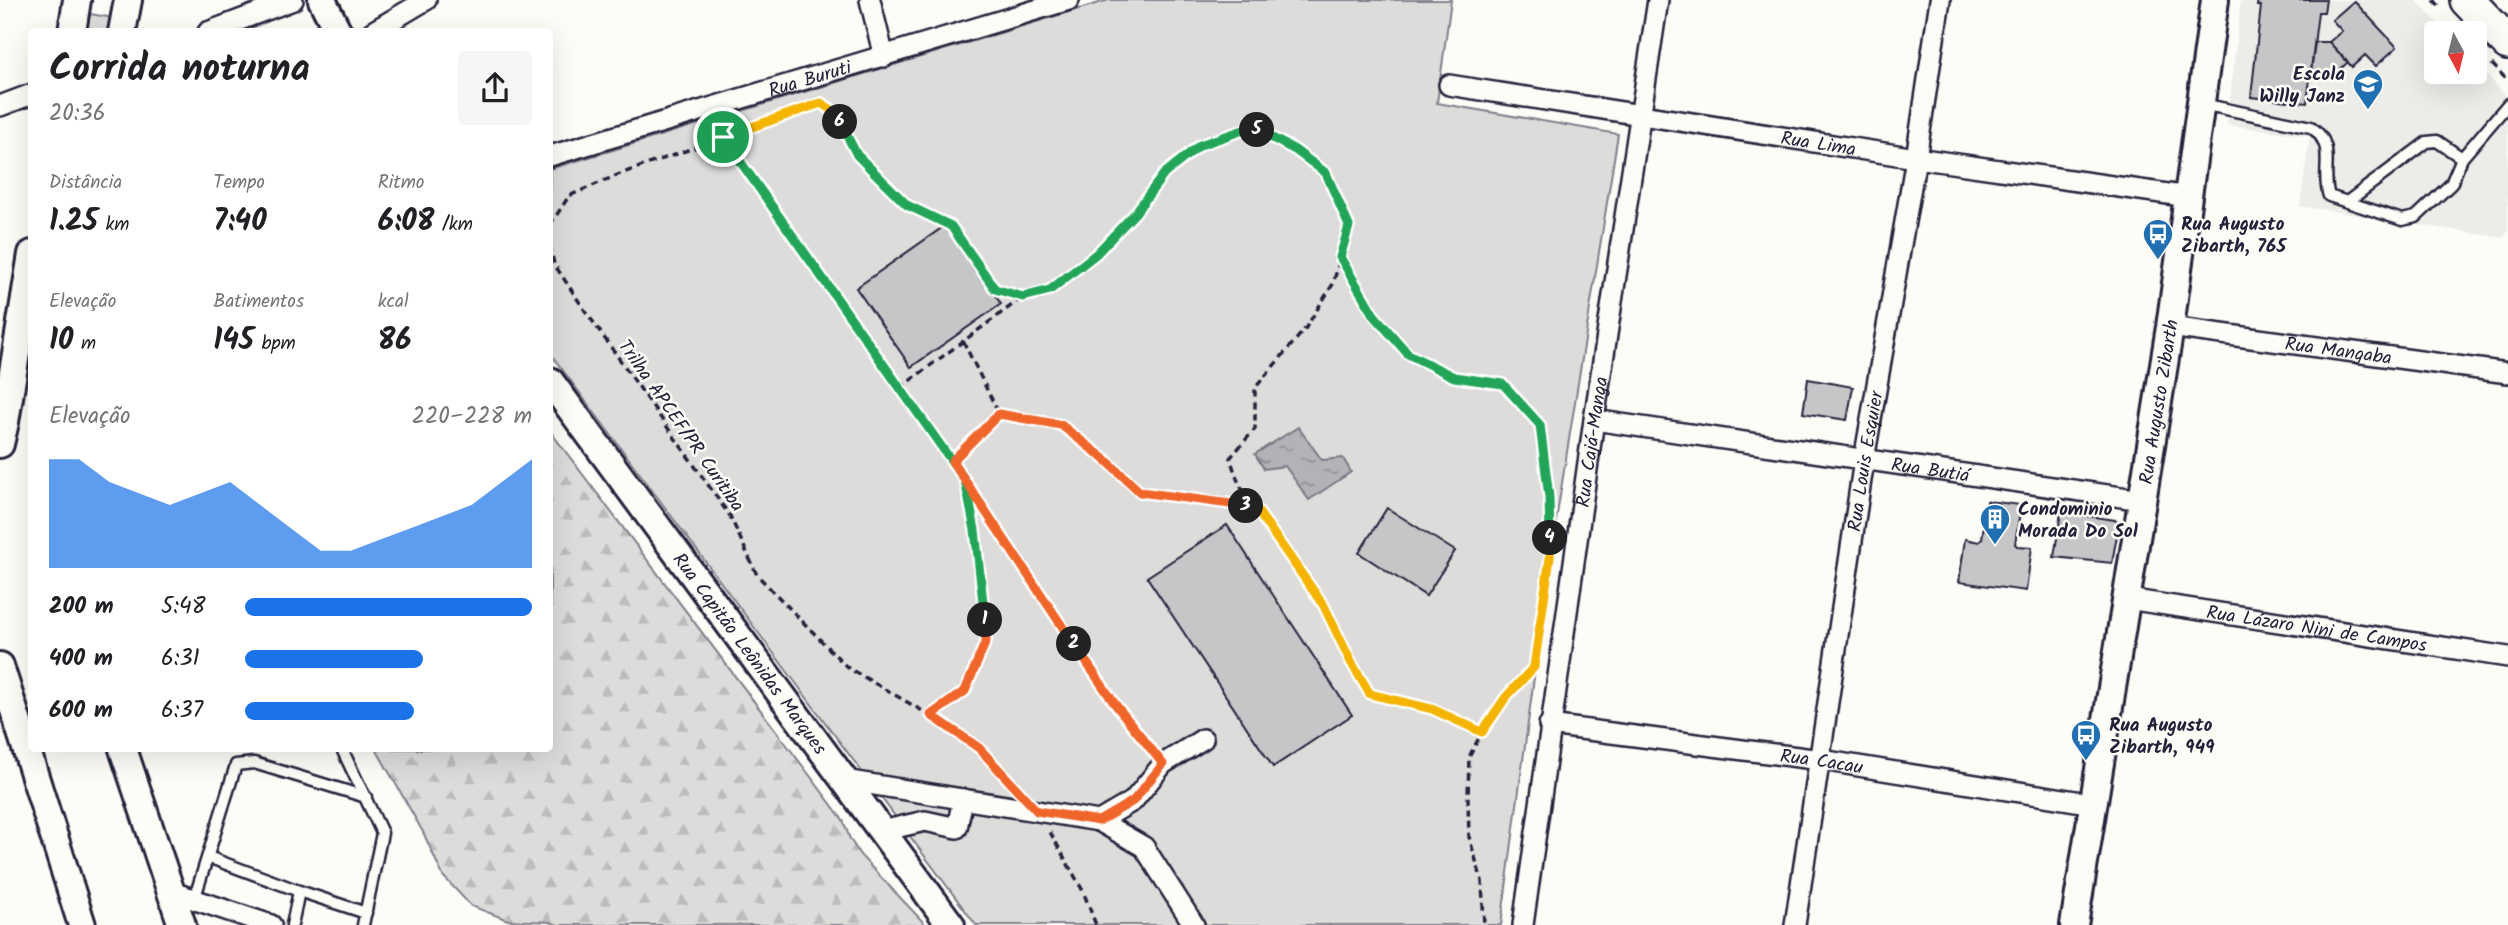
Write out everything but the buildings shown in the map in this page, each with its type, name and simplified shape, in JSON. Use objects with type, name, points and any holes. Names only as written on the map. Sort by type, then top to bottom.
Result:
[{"type":"highway","points":[[2467,0],[2508,43]]},
{"type":"main road","points":[[73,28],[77,0]]},
{"type":"main road","points":[[123,28],[128,0]]},
{"type":"main road","points":[[322,0],[336,28]]},
{"type":"main road","name":"Rua Augusto Zibarth","points":[[2074,925],[2170,327],[2215,0]]},
{"type":"main road","points":[[2,432],[28,278]]},
{"type":"main road","name":"Rua Capitão Leônidas Marques","points":[[553,385],[951,925]]},
{"type":"main road","points":[[0,666],[82,925]]},
{"type":"main road","points":[[35,782],[37,760],[43,752]]},
{"type":"main road","points":[[122,752],[183,896],[182,925]]},
{"type":"street","points":[[219,28],[293,0]]},
{"type":"street","points":[[379,28],[426,0]]},
{"type":"street","points":[[870,0],[884,57]]},
{"type":"street","name":"Rua Buruti","points":[[553,155],[1069,0]]},
{"type":"street","name":"Rua Cajá-Manga","points":[[1522,925],[1549,725],[1658,0]]},
{"type":"street","name":"Rua Louis Esquier","points":[[1796,925],[1864,460],[1940,0]]},
{"type":"street","name":"Rua Lima","points":[[1449,85],[1916,158],[2189,197]]},
{"type":"street","points":[[0,106],[28,96]]},
{"type":"street","name":"Rua Mangaba","points":[[2170,327],[2508,373]]},
{"type":"street","name":"Rua Butiá","points":[[1594,420],[2142,500]]},
{"type":"street","name":"Rua Lázaro Nini de Campos","points":[[2127,598],[2508,657]]},
{"type":"street","name":"Rua Cacau","points":[[1549,725],[1821,760],[2094,804]]},
{"type":"street","points":[[1099,821],[1133,801],[1163,764],[1203,739]]},
{"type":"street","points":[[844,780],[1099,821],[1144,847],[1194,925]]},
{"type":"street","points":[[925,821],[930,793]]},
{"type":"street","points":[[882,831],[925,821],[957,828],[963,799]]},
{"type":"street","points":[[183,896],[271,925]]},
{"type":"lane","points":[[2201,104],[2311,127],[2322,134],[2327,152],[2325,185],[2329,196],[2402,220],[2416,217],[2451,184],[2462,158],[2508,104]]},
{"type":"lane","points":[[2347,202],[2427,142],[2437,141],[2462,158]]},
{"type":"lane","points":[[344,752],[382,833],[363,925]]},
{"type":"lane","points":[[183,896],[208,857],[236,765],[254,763],[366,797]]},
{"type":"lane","points":[[208,857],[366,913]]},
{"type":"lane","points":[[292,925],[299,891]]},
{"type":"path","points":[[553,220],[569,196],[620,174],[821,103],[835,112],[857,155],[907,205],[951,226],[995,289],[1023,297]]},
{"type":"path","points":[[900,388],[1023,297],[1050,290],[1096,254],[1135,213],[1164,174],[1200,145],[1252,127],[1295,150],[1326,173],[1349,226],[1333,284],[1305,329],[1255,388],[1255,429],[1230,458],[1239,484],[1324,606],[1370,694],[1432,709],[1482,732]]},
{"type":"path","points":[[723,137],[952,461],[1108,694],[1163,764]]},
{"type":"path","points":[[1340,257],[1374,315],[1408,354],[1454,377],[1503,384],[1540,425],[1549,497],[1550,558],[1534,667],[1506,697],[1469,757],[1468,837],[1482,881],[1484,925]]},
{"type":"path","name":"Trilha APCEF/PR Curitiba","points":[[553,259],[584,309],[730,516],[757,575],[848,668],[931,715],[979,748],[1037,811],[1083,891],[1096,925]]},
{"type":"path","points":[[963,341],[999,414]]},
{"type":"path","points":[[952,461],[999,414]]},
{"type":"path","points":[[999,414],[1061,425],[1106,460],[1140,492],[1254,506]]},
{"type":"path","points":[[931,715],[965,691],[986,641],[982,579],[965,480]]},
{"type":"shaded area","name":"Escola Willy Janz","points":[[2241,0],[2416,0],[2436,21],[2424,21],[2424,84],[2487,84],[2487,75],[2508,98],[2508,231],[2503,238],[2300,206],[2310,136],[2227,125]]},
{"type":"green space","points":[[1109,0],[1451,0],[1437,103],[1618,134],[1550,558],[1501,925],[976,925],[553,357],[553,168]]},
{"type":"green space","points":[[90,14],[114,18],[112,28],[87,28]]},
{"type":"green space","points":[[553,435],[843,820],[860,855],[926,925],[558,925],[550,922],[508,920],[471,906],[443,876],[423,832],[378,752],[553,752]]},
{"type":"water","points":[[1298,427],[1322,460],[1343,458],[1351,472],[1309,500],[1285,466],[1264,469],[1255,454]]},
{"type":"place","name":"Escola Willy Janz","points":[[2368,111]]},
{"type":"place","name":"Rua Augusto Zibarth, 765","points":[[2158,261]]},
{"type":"place","name":"Condominio Morada Do Sol","points":[[1995,546]]},
{"type":"place","name":"Rua Augusto Zibarth, 949","points":[[2086,762]]},
{"type":"route","points":[[723,137],[821,103],[835,112],[857,155],[907,205],[951,226],[995,289],[1023,297],[1050,290],[1096,254],[1135,213],[1164,174],[1200,145],[1252,127],[1295,150],[1326,173],[1349,226],[1340,257],[1374,315],[1408,354],[1454,377],[1503,384],[1540,425],[1549,497],[1550,558],[1534,667],[1506,697],[1482,732],[1432,709],[1370,694],[1324,606],[1254,506],[1140,492],[1106,460],[1061,425],[999,414],[952,461],[965,480],[1007,545],[1115,704],[1163,764],[1133,801],[1099,821],[1037,811],[979,748],[931,715],[965,691],[986,641],[983,591],[965,480],[723,137]]}]
